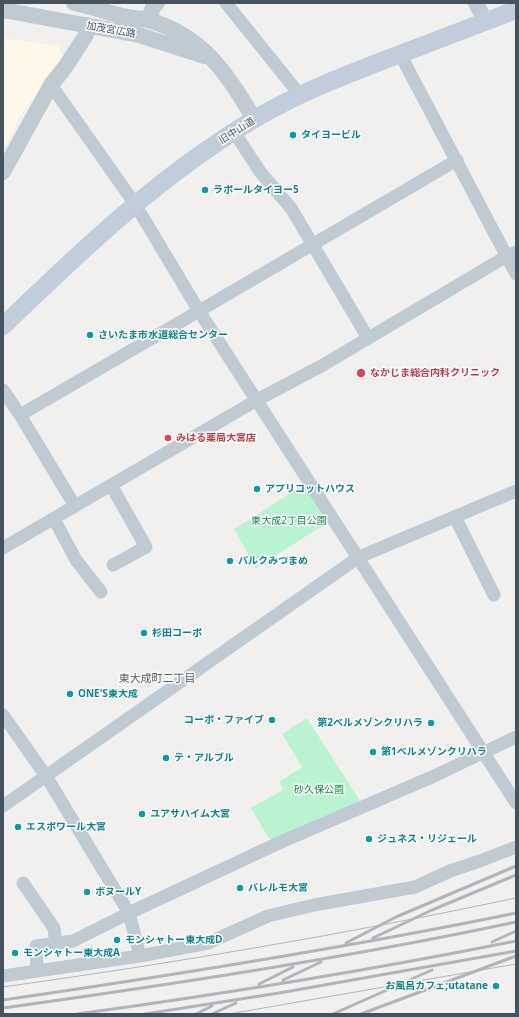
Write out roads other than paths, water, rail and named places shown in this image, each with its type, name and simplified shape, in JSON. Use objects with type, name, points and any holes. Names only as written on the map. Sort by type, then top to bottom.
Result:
[{"type":"main road","name":"旧中山道","points":[[3,326],[135,204],[176,172],[254,119],[300,95],[330,82],[516,10]]},
{"type":"street","name":"加茂宮広路","points":[[74,3],[120,16],[148,20],[190,40],[210,55],[215,61],[240,94],[254,119]]},
{"type":"street","points":[[148,20],[154,5],[157,3]]},
{"type":"street","points":[[226,3],[300,95]]},
{"type":"street","points":[[476,3],[485,22]]},
{"type":"street","name":"加茂宮広路","points":[[3,10],[139,35],[197,53],[215,61]]},
{"type":"street","points":[[3,172],[51,85],[66,66],[86,35],[86,25]]},
{"type":"street","points":[[400,54],[457,160],[511,254],[516,274]]},
{"type":"street","points":[[51,85],[135,204],[199,311],[359,557],[516,803]]},
{"type":"street","points":[[234,132],[261,173],[291,208],[368,338]]},
{"type":"street","points":[[20,415],[457,160]]},
{"type":"street","points":[[3,548],[257,400],[323,365],[511,254]]},
{"type":"street","points":[[3,390],[20,415],[75,506]]},
{"type":"street","points":[[111,485],[146,547],[113,565]]},
{"type":"street","points":[[3,806],[359,557],[516,491]]},
{"type":"street","points":[[455,517],[494,595]]},
{"type":"street","points":[[54,519],[76,560],[101,592]]},
{"type":"street","points":[[3,715],[46,776],[129,913],[140,956]]},
{"type":"street","points":[[37,971],[36,946],[73,941],[129,913],[281,842],[432,777],[516,737]]},
{"type":"street","points":[[3,976],[140,956],[208,943],[268,916],[314,905],[415,887],[450,871],[516,847]]},
{"type":"street","points":[[23,883],[54,928],[56,944]]},
{"type":"tram line","points":[[3,987],[260,947],[388,924],[516,898]]},
{"type":"tram line","points":[[229,1014],[516,964]]},
{"type":"railway","points":[[346,943],[396,917],[516,866]]},
{"type":"railway","points":[[373,938],[432,910],[516,875]]},
{"type":"railway","points":[[3,1000],[260,960],[388,938],[516,913]]},
{"type":"railway","points":[[3,1008],[260,970],[516,922]]},
{"type":"railway","points":[[492,942],[516,931]]},
{"type":"railway","points":[[77,1014],[297,981],[516,941]]},
{"type":"railway","points":[[145,1014],[279,993],[516,951]]},
{"type":"railway","points":[[361,1014],[516,956]]},
{"type":"railway","points":[[283,980],[321,962]]},
{"type":"railway","points":[[259,984],[293,967]]},
{"type":"railway","points":[[333,1014],[432,970]]},
{"type":"railway","points":[[212,1014],[236,1003]]},
{"type":"railway","points":[[196,1014],[212,1006]]},
{"type":"place","name":"タイヨービル","points":[[293,135]]},
{"type":"place","name":"ラポールタイヨー5","points":[[205,190]]},
{"type":"place","name":"さいたま市水道総合センター","points":[[90,335]]},
{"type":"place","name":"なかじま総合内科クリニック","points":[[361,373]]},
{"type":"place","name":"みはる薬局大宮店","points":[[168,438]]},
{"type":"place","name":"アプリコットハウス","points":[[257,489]]},
{"type":"place","name":"パルクみつまめ","points":[[230,561]]},
{"type":"place","name":"杉田コーポ","points":[[144,633]]},
{"type":"place","name":"ONE'S東大成","points":[[70,694]]},
{"type":"place","name":"コーポ・ファイブ","points":[[272,720]]},
{"type":"place","name":"第2ベルメゾンクリハラ","points":[[431,723]]},
{"type":"place","name":"第1ベルメゾンクリハラ","points":[[373,752]]},
{"type":"place","name":"テ・アルブル","points":[[166,758]]},
{"type":"place","name":"ユアサハイム大宮","points":[[142,814]]},
{"type":"place","name":"エスポワール大宮","points":[[18,827]]},
{"type":"place","name":"ジュネス・リジェール","points":[[369,839]]},
{"type":"place","name":"パレルモ大宮","points":[[240,888]]},
{"type":"place","name":"ボヌールY","points":[[87,892]]},
{"type":"place","name":"モンシャトー東大成D","points":[[117,940]]},
{"type":"place","name":"モンシャトー東大成A","points":[[15,953]]},
{"type":"place","name":"お風呂カフェ;utatane","points":[[496,986]]},
{"type":"district","name":"東大成町二丁目","points":[[157,679]]},
{"type":"park label","name":"東大成2丁目公園","points":[[289,521]]},
{"type":"park label","name":"砂久保公園","points":[[319,790]]}]
